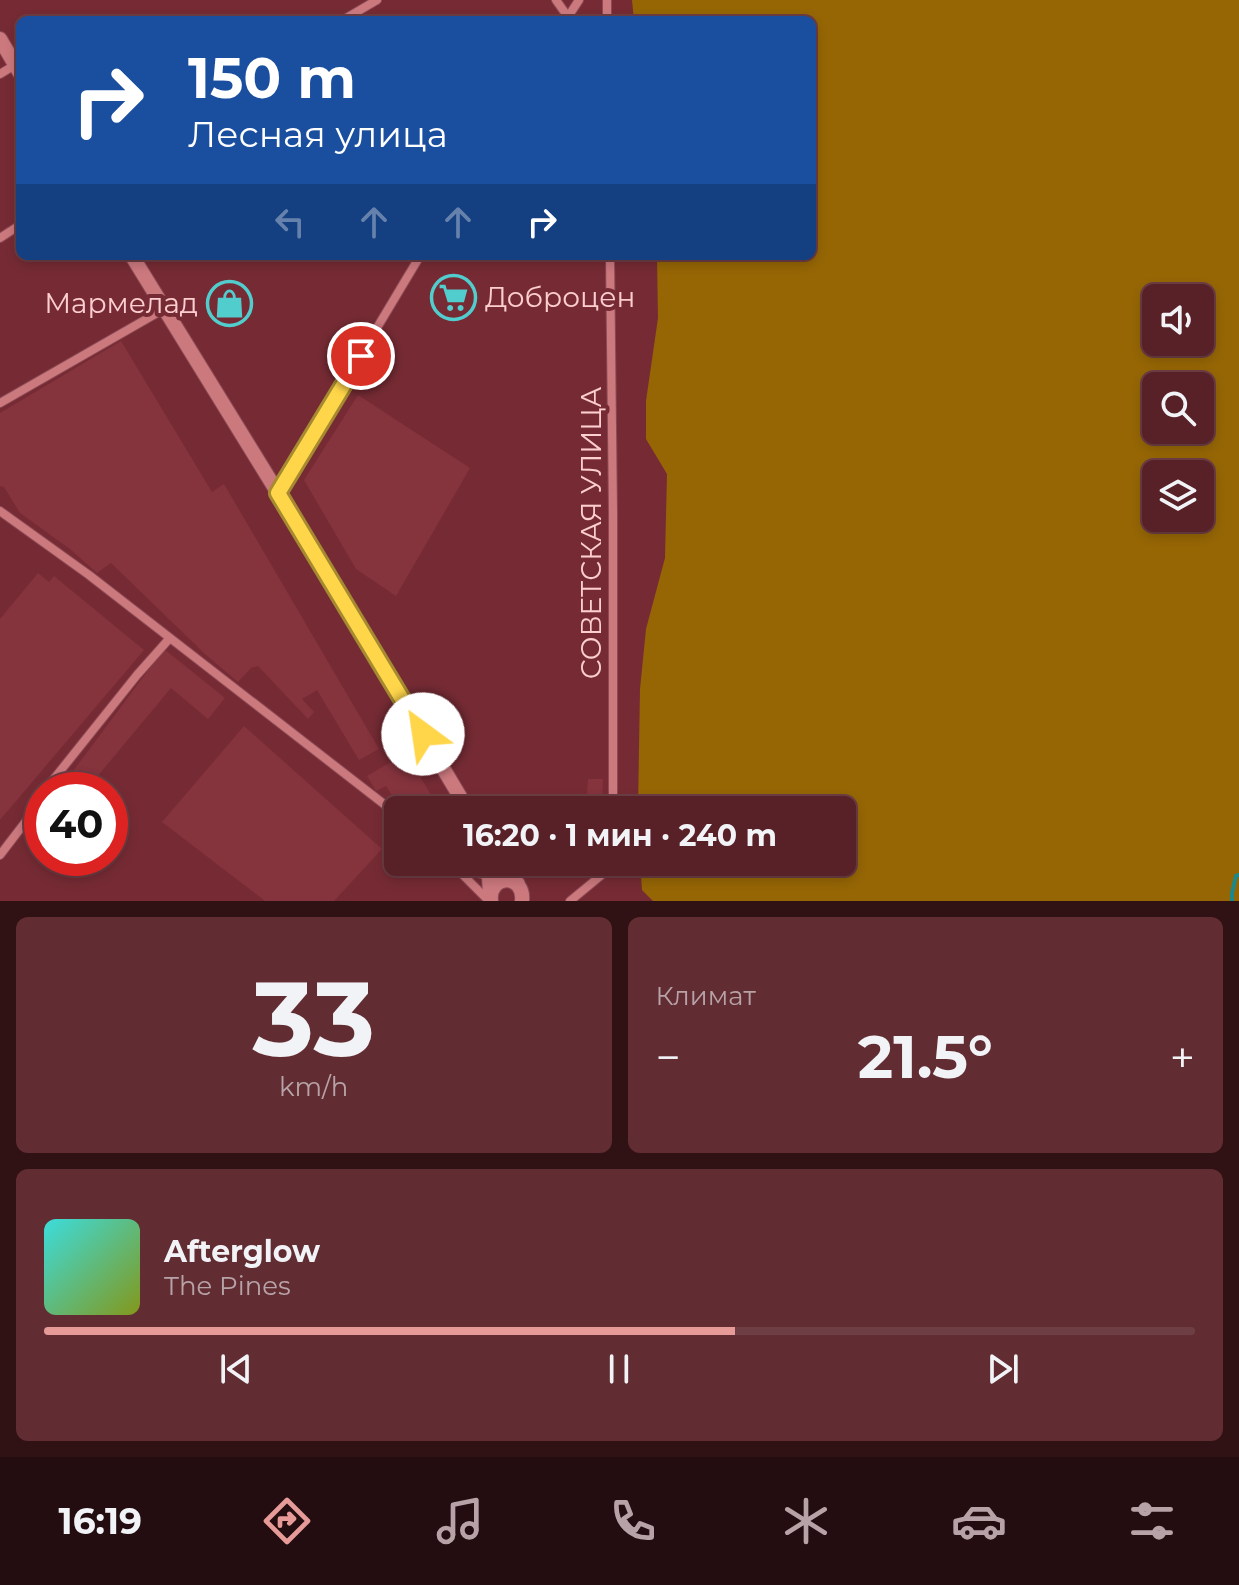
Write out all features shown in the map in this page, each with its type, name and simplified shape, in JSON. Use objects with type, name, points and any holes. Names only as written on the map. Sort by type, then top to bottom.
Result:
[{"type":"street","points":[[350,16],[377,0]]},
{"type":"street","points":[[0,39],[16,66]]},
{"type":"street","points":[[134,260],[460,796]]},
{"type":"street","points":[[278,493],[418,260]]},
{"type":"street","name":"СОВЕТСКАЯ УЛИЦА","points":[[610,260],[613,796]]},
{"type":"street","points":[[0,403],[164,309]]},
{"type":"street","points":[[0,511],[89,575],[384,804]]},
{"type":"street","points":[[60,772],[169,639]]},
{"type":"street","points":[[0,855],[24,824]]},
{"type":"street","points":[[465,876],[490,900]]},
{"type":"street","points":[[490,900],[496,884],[495,876]]},
{"type":"street","points":[[500,876],[513,882],[524,897]]},
{"type":"street","points":[[511,876],[524,897]]},
{"type":"street","points":[[570,901],[601,876]]},
{"type":"shaded area","points":[[632,0],[1239,0],[1239,901],[653,901],[642,890],[641,876],[856,876],[856,796],[638,796],[640,689],[646,629],[665,558],[667,474],[646,439],[646,401],[658,318],[657,260],[816,260],[816,16],[634,16]]},
{"type":"shaded area","points":[[121,341],[212,492],[224,484],[379,749],[359,760],[317,690],[302,699],[314,712],[308,719],[258,666],[251,668],[238,682],[111,563],[97,573],[20,513],[4,487],[0,486],[0,413]]},
{"type":"shaded area","points":[[358,395],[470,468],[396,596],[356,569],[304,480]]},
{"type":"shaded area","points":[[38,573],[49,582],[54,576],[144,650],[41,772],[24,772],[24,792],[0,820],[0,619]]},
{"type":"shaded area","points":[[164,649],[225,698],[208,719],[171,688],[101,772],[72,772]]},
{"type":"shaded area","points":[[244,726],[382,849],[334,901],[265,901],[162,822]]},
{"type":"shaded area","points":[[406,753],[432,796],[392,796],[386,786],[376,791],[367,776]]},
{"type":"shaded area","points":[[588,779],[603,779],[602,796],[587,796]]},
{"type":"waterway","points":[[1232,901],[1236,876],[1239,875]]},
{"type":"place","name":"Доброцен","points":[[454,297]]},
{"type":"place","name":"Мармелад","points":[[229,303]]},
{"type":"route","points":[[361,356],[278,493],[423,734]]}]
